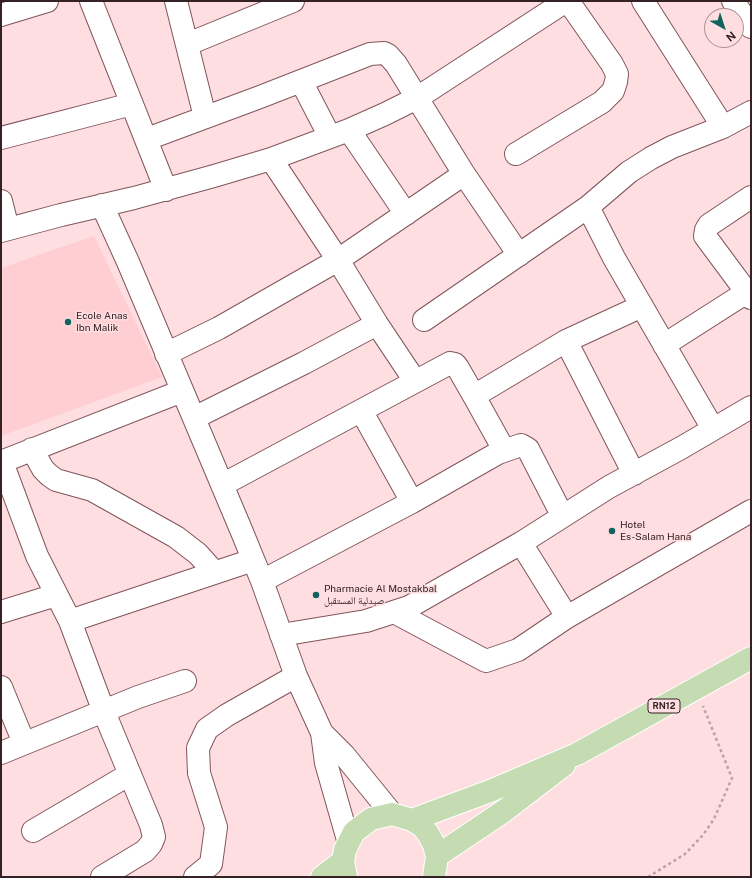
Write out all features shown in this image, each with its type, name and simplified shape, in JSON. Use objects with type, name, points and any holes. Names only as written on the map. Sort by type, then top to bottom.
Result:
[{"type":"main road","name":"RN12","points":[[402,817],[490,790],[578,754],[751,658]]},
{"type":"main road","name":"RN12","points":[[437,856],[542,784],[578,754]]},
{"type":"main road","points":[[322,877],[346,859],[362,824],[376,817],[402,817],[422,826],[429,834],[437,856],[434,877]]},
{"type":"street","points":[[1,15],[47,1]]},
{"type":"street","points":[[91,1],[166,190]]},
{"type":"street","points":[[176,1],[176,8],[188,44],[206,117]]},
{"type":"street","points":[[188,44],[293,1]]},
{"type":"street","points":[[1,201],[4,230],[166,190],[271,160],[385,114],[417,98],[567,1],[612,64],[617,74],[613,91],[602,102],[516,154]]},
{"type":"street","points":[[643,1],[723,127]]},
{"type":"street","points":[[733,1],[751,27]]},
{"type":"street","points":[[146,139],[370,54],[384,53],[388,55],[396,64],[464,174],[519,255]]},
{"type":"street","points":[[301,81],[339,133],[406,214]]},
{"type":"street","points":[[1,138],[132,104]]},
{"type":"street","points":[[424,320],[588,207],[629,172],[651,158],[672,147],[723,127],[751,112]]},
{"type":"street","points":[[271,160],[338,260],[377,324],[415,381]]},
{"type":"street","points":[[166,354],[219,328],[338,260],[464,174]]},
{"type":"street","points":[[664,345],[749,295],[705,236],[709,225],[751,197]]},
{"type":"street","points":[[102,205],[128,262],[222,485],[262,581],[296,676],[322,733],[326,763],[346,859]]},
{"type":"street","points":[[588,207],[614,258],[713,429]]},
{"type":"street","points":[[474,396],[566,341],[642,306]]},
{"type":"street","points":[[194,418],[270,381],[377,324]]},
{"type":"street","points":[[566,341],[634,474]]},
{"type":"street","points":[[222,485],[362,412],[415,381],[450,364],[455,364],[504,450]]},
{"type":"street","points":[[102,877],[145,851],[151,844],[154,837],[151,825],[104,712],[70,621],[37,556],[2,462],[182,390]]},
{"type":"street","points":[[281,635],[342,626],[394,612],[433,594],[521,543],[562,515],[751,407]]},
{"type":"street","points":[[362,412],[412,502]]},
{"type":"street","points":[[262,581],[412,502],[504,450],[521,445],[525,446],[542,474],[562,515]]},
{"type":"street","points":[[32,450],[43,469],[56,480],[92,490],[176,537],[198,554],[215,573]]},
{"type":"street","points":[[394,612],[486,661],[518,650],[567,617],[751,511]]},
{"type":"street","points":[[521,543],[567,617]]},
{"type":"street","points":[[70,621],[253,560]]},
{"type":"street","points":[[1,612],[56,595]]},
{"type":"street","points":[[195,877],[211,864],[216,827],[199,773],[198,748],[207,729],[227,715],[296,676]]},
{"type":"street","points":[[1,752],[163,688],[185,681]]},
{"type":"street","points":[[1,687],[24,743]]},
{"type":"street","points":[[322,733],[402,817]]},
{"type":"street","points":[[33,832],[130,774]]},
{"type":"path","points":[[648,877],[685,854],[703,835],[714,819],[732,778],[696,688]]},
{"type":"shaded area","name":"Ecole Anas Ibn Malik","points":[[94,236],[162,377],[1,436],[1,268]]},
{"type":"place","name":"Ecole Anas Ibn Malik","points":[[68,322]]},
{"type":"place","name":"Hotel Es-Salam Hana","points":[[612,531]]},
{"type":"place","name":"Pharmacie Al Mostakbal صيدلية المستقبل","points":[[316,595]]}]
